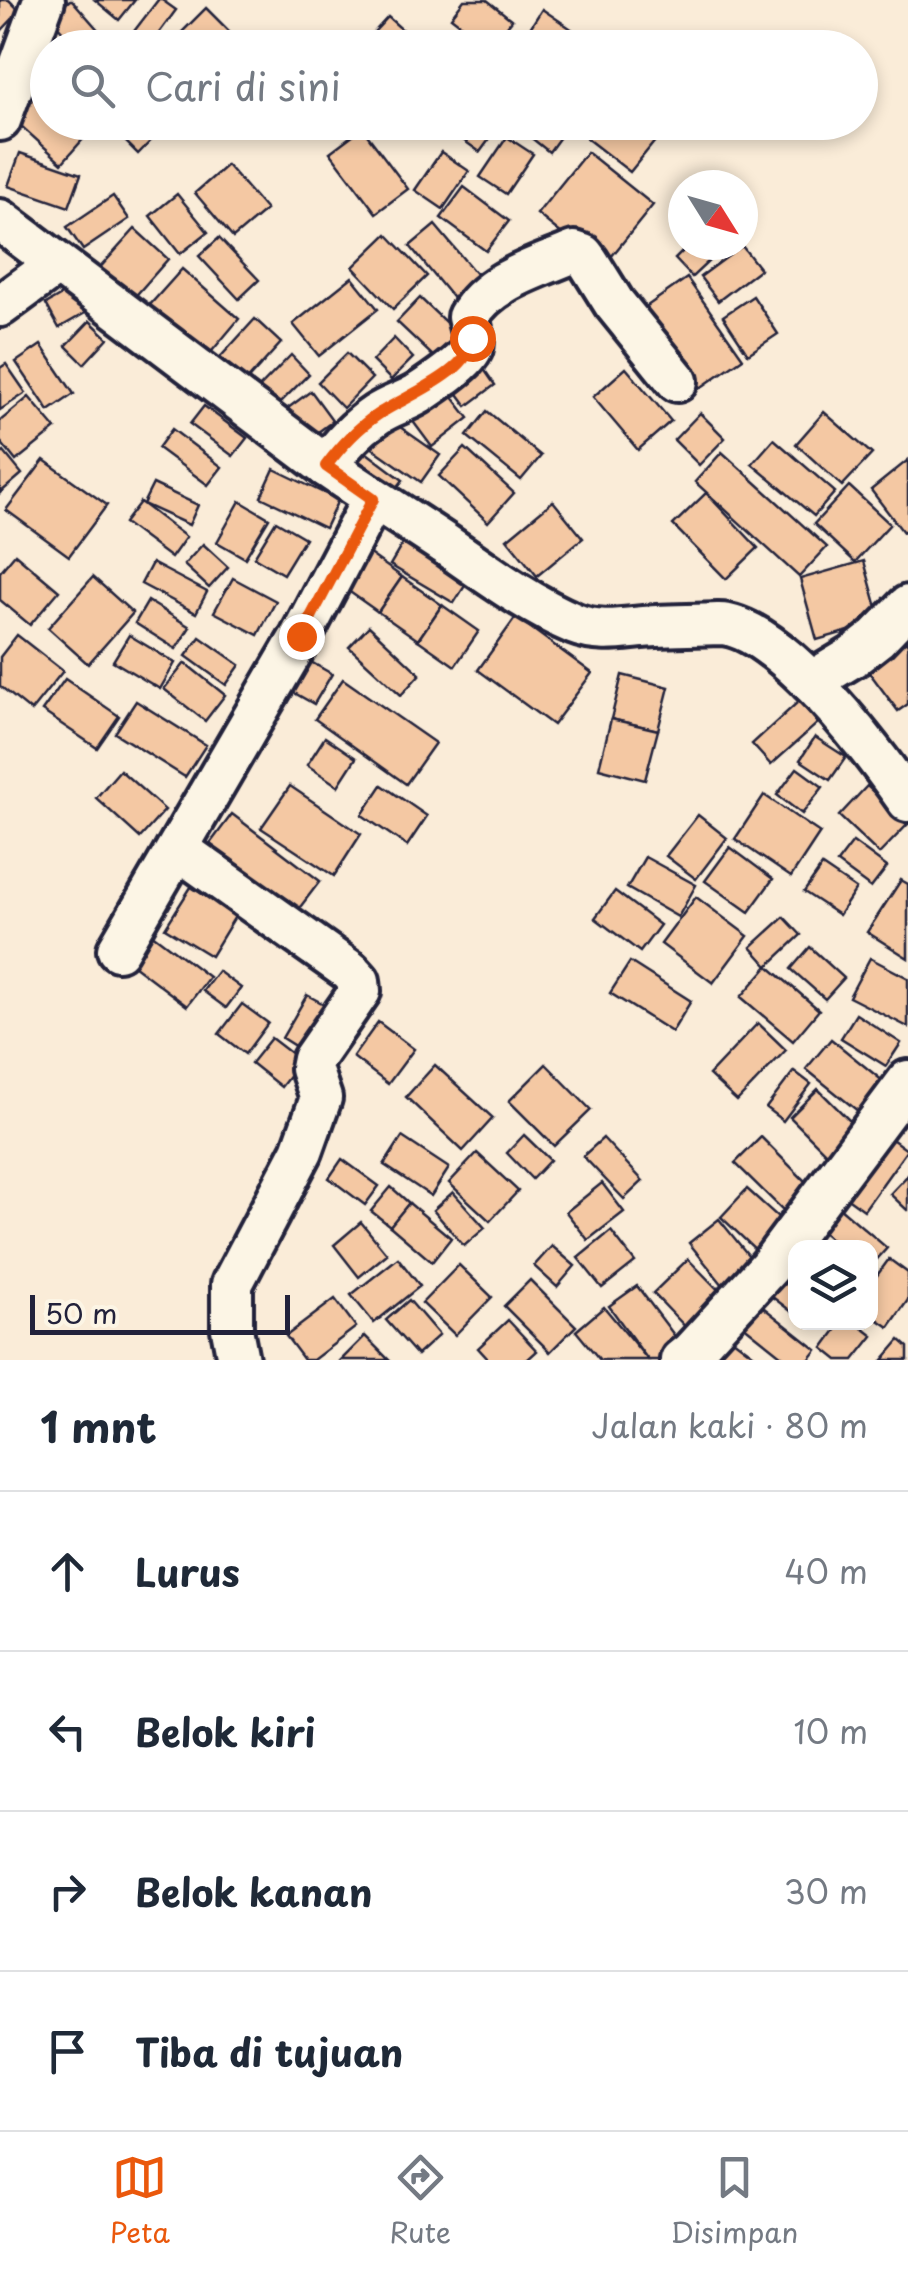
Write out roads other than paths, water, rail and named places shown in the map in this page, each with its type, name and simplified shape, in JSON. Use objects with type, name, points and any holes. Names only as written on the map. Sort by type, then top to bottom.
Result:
[{"type":"street","points":[[33,30],[44,0]]},
{"type":"street","points":[[0,120],[30,38]]},
{"type":"street","points":[[0,220],[326,466],[542,607],[578,626],[608,631],[721,624],[738,628],[782,654],[854,728],[908,800]]},
{"type":"street","points":[[326,466],[344,441],[374,416],[416,396],[463,362],[472,350],[468,317],[494,288],[574,252],[589,263],[614,303],[677,381]]},
{"type":"street","points":[[0,306],[56,265]]},
{"type":"street","points":[[118,950],[301,636],[373,499]]},
{"type":"street","points":[[811,682],[877,638],[908,606]]},
{"type":"street","points":[[178,849],[359,981],[360,991],[313,1059],[311,1069],[322,1098],[302,1152],[232,1284],[232,1328],[238,1360]]},
{"type":"street","points":[[681,1360],[769,1267],[908,1081]]}]
